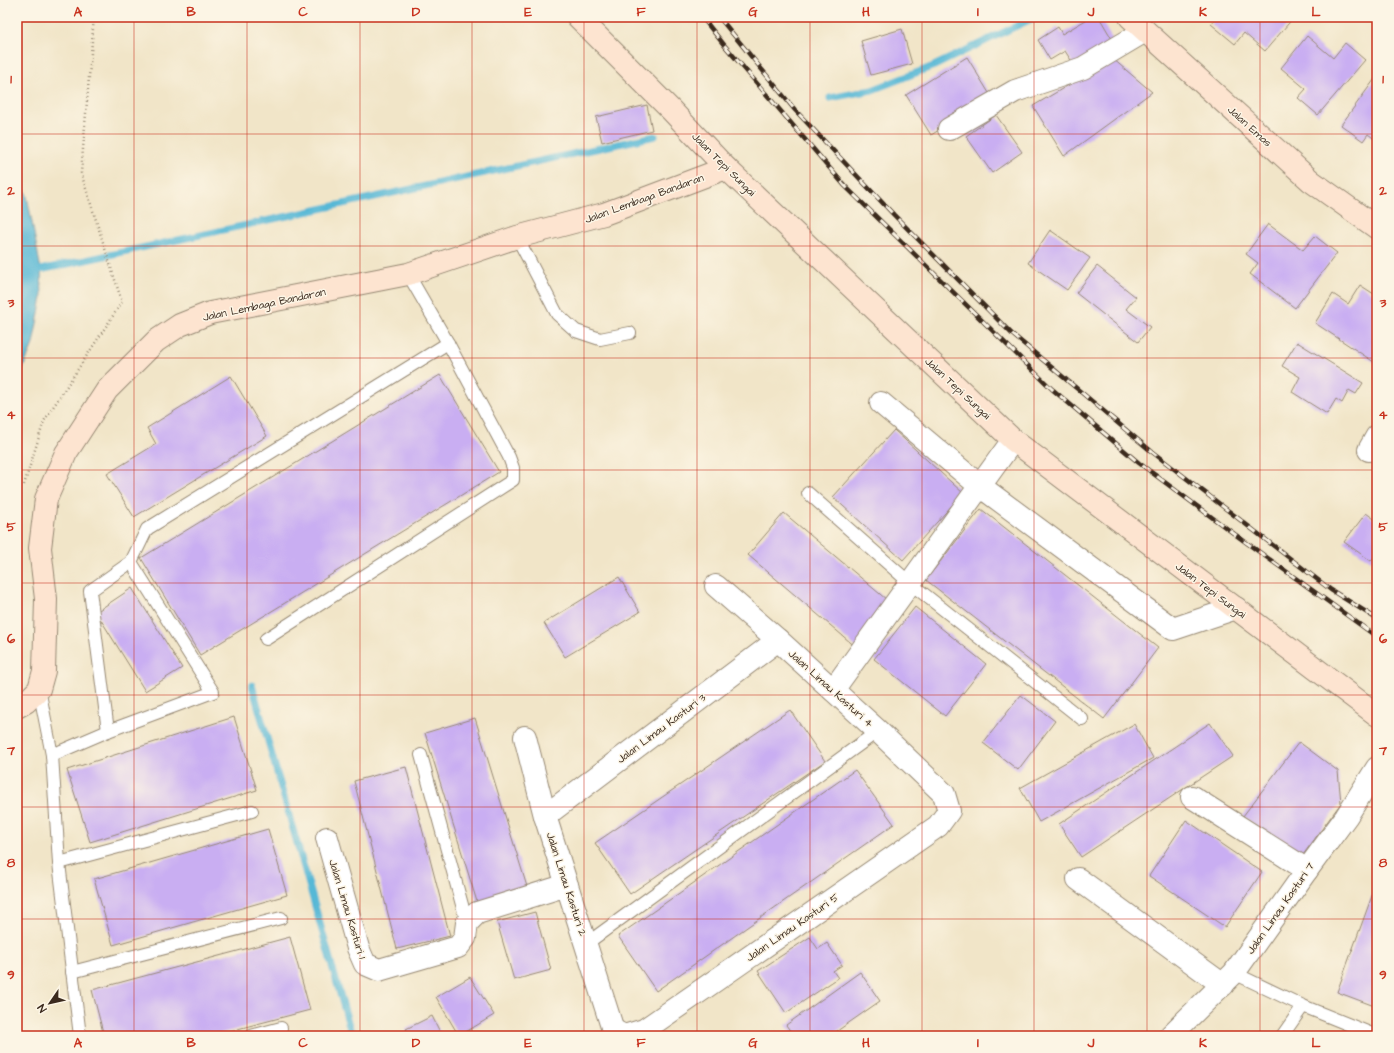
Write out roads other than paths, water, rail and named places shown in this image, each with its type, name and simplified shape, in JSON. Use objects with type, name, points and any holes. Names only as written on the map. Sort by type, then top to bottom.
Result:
[{"type":"street","name":"Jalan Tepi Sungai","points":[[578,17],[671,110],[726,168],[1013,440],[1377,715]]},
{"type":"street","points":[[949,129],[1014,91],[1083,68],[1137,24]]},
{"type":"street","name":"Jalan Emas","points":[[1137,24],[1311,181],[1377,228]]},
{"type":"street","name":"Jalan Lembaga Bandaran","points":[[39,689],[44,671],[46,599],[40,548],[46,499],[66,453],[107,390],[156,341],[180,325],[210,313],[408,274],[517,237],[604,214],[726,168]]},
{"type":"street","points":[[881,403],[980,486],[1172,629],[1236,608]]},
{"type":"street","points":[[833,690],[1013,440]]},
{"type":"street","name":"Jalan Limau Kasturi 4","points":[[716,586],[878,730],[944,794]]},
{"type":"street","name":"Jalan Limau Kasturi 3","points":[[545,816],[778,640]]},
{"type":"street","points":[[17,707],[26,702],[39,689]]},
{"type":"street","name":"Jalan Limau Kasturi 2","points":[[526,737],[545,816],[613,1030]]},
{"type":"street","name":"Jalan Limau Kasturi 7","points":[[1170,1036],[1229,979],[1346,817],[1377,768]]},
{"type":"street","name":"Jalan Limau Kasturi 5","points":[[613,1030],[624,1036],[644,1030],[938,826],[949,811],[944,794]]},
{"type":"street","points":[[1192,797],[1307,870]]},
{"type":"street","name":"Jalan Limau Kasturi 1","points":[[327,838],[358,948],[365,964],[379,970],[458,947],[465,938],[467,923]]},
{"type":"street","points":[[1078,879],[1229,979]]},
{"type":"street","points":[[467,923],[477,913],[567,885]]},
{"type":"lane","points":[[517,237],[557,314],[576,331],[600,339],[630,333]]},
{"type":"lane","points":[[266,639],[512,480],[513,468],[509,457],[448,343],[408,274]]},
{"type":"lane","points":[[108,730],[90,591],[131,562],[147,529],[448,343]]},
{"type":"lane","points":[[808,493],[910,583],[1082,719]]},
{"type":"lane","points":[[52,755],[108,730],[213,692],[131,562]]},
{"type":"lane","points":[[39,689],[52,755],[59,863],[80,1036]]},
{"type":"lane","points":[[586,944],[878,730]]},
{"type":"lane","points":[[421,755],[467,923]]},
{"type":"lane","points":[[59,863],[252,811]]},
{"type":"lane","points":[[72,972],[281,918]]},
{"type":"lane","points":[[1229,979],[1303,1006],[1377,1036]]},
{"type":"lane","points":[[1282,1036],[1303,1006]]},
{"type":"lane","points":[[252,1036],[281,1028]]},
{"type":"water","points":[[17,169],[27,196],[41,270],[42,297],[33,344],[17,382]]},
{"type":"waterway","points":[[830,98],[872,90],[934,66],[1035,17]]},
{"type":"waterway","points":[[17,275],[655,136]]},
{"type":"waterway","points":[[252,685],[352,1036]]},
{"type":"railway","points":[[702,17],[845,186],[1052,389],[1139,463],[1377,637]]},
{"type":"railway","points":[[719,17],[795,110],[894,215],[1012,334],[1151,451],[1331,590],[1377,619]]}]
